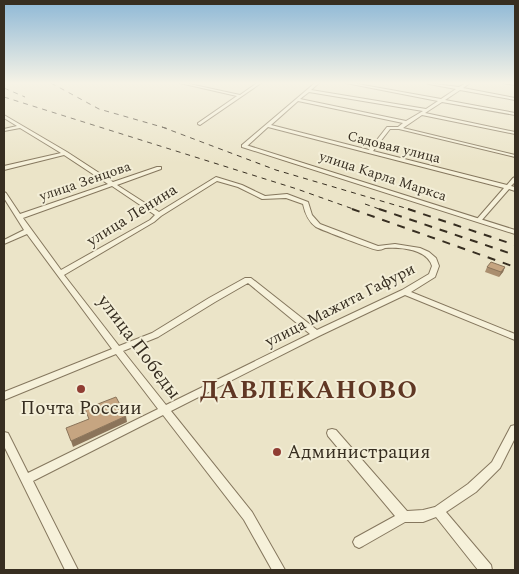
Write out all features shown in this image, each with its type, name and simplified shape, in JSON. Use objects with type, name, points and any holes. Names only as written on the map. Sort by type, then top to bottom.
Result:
[{"type":"street","points":[[200,124],[220,110]]},
{"type":"street","points":[[244,146],[287,110]]},
{"type":"street","points":[[344,110],[407,123]]},
{"type":"street","points":[[399,128],[427,110]]},
{"type":"street","points":[[493,110],[515,114]]},
{"type":"street","points":[[421,113],[515,133]]},
{"type":"street","points":[[4,116],[65,153],[159,215]]},
{"type":"street","points":[[4,130],[22,126]]},
{"type":"street","name":"Садовая улица","points":[[268,126],[515,189]]},
{"type":"street","points":[[370,152],[389,128],[399,128],[515,156]]},
{"type":"street","name":"улица Карла Маркса","points":[[244,146],[515,232]]},
{"type":"street","points":[[4,168],[65,153]]},
{"type":"street","name":"улица Зенцова","points":[[19,217],[159,168]]},
{"type":"street","name":"улица Ленина","points":[[62,273],[152,221],[216,179]]},
{"type":"street","name":"улица Мажита Гафури","points":[[26,480],[316,334],[406,292],[434,273],[435,264],[432,258],[423,251],[405,246],[384,245],[377,248],[318,225],[309,216],[306,203],[287,196],[264,198],[240,186],[216,179]]},
{"type":"street","points":[[479,220],[515,179]]},
{"type":"street","name":"улица Победы","points":[[4,195],[28,231],[62,273],[117,350],[248,516],[279,570]]},
{"type":"street","points":[[4,242],[28,231]]},
{"type":"street","points":[[4,396],[155,335],[248,280],[316,334]]},
{"type":"street","points":[[406,292],[515,337]]},
{"type":"street","points":[[359,542],[404,517],[423,516],[438,511],[472,488],[496,465],[515,429]]},
{"type":"street","points":[[332,433],[404,517]]},
{"type":"street","points":[[4,436],[72,570]]},
{"type":"street","points":[[438,511],[486,570]]},
{"type":"building","points":[[491,262],[505,267],[501,272],[487,267]]},
{"type":"building","points":[[116,397],[126,416],[71,441],[66,428],[89,419],[85,409]]},
{"type":"railway","points":[[45,110],[297,189],[356,210]]},
{"type":"railway","points":[[102,110],[162,127]]},
{"type":"railway","points":[[162,127],[169,129]]},
{"type":"railway","points":[[162,127],[276,170],[412,210]]},
{"type":"railway","points":[[365,204],[382,210]]},
{"type":"railway","points":[[352,209],[515,267]]},
{"type":"railway","points":[[379,209],[515,255]]},
{"type":"railway","points":[[408,209],[515,245]]},
{"type":"place","name":"Почта России","points":[[81,389]]},
{"type":"place","name":"Администрация","points":[[277,452]]},
{"type":"district","name":"ДАВЛЕКАНОВО","points":[[309,391]]}]
